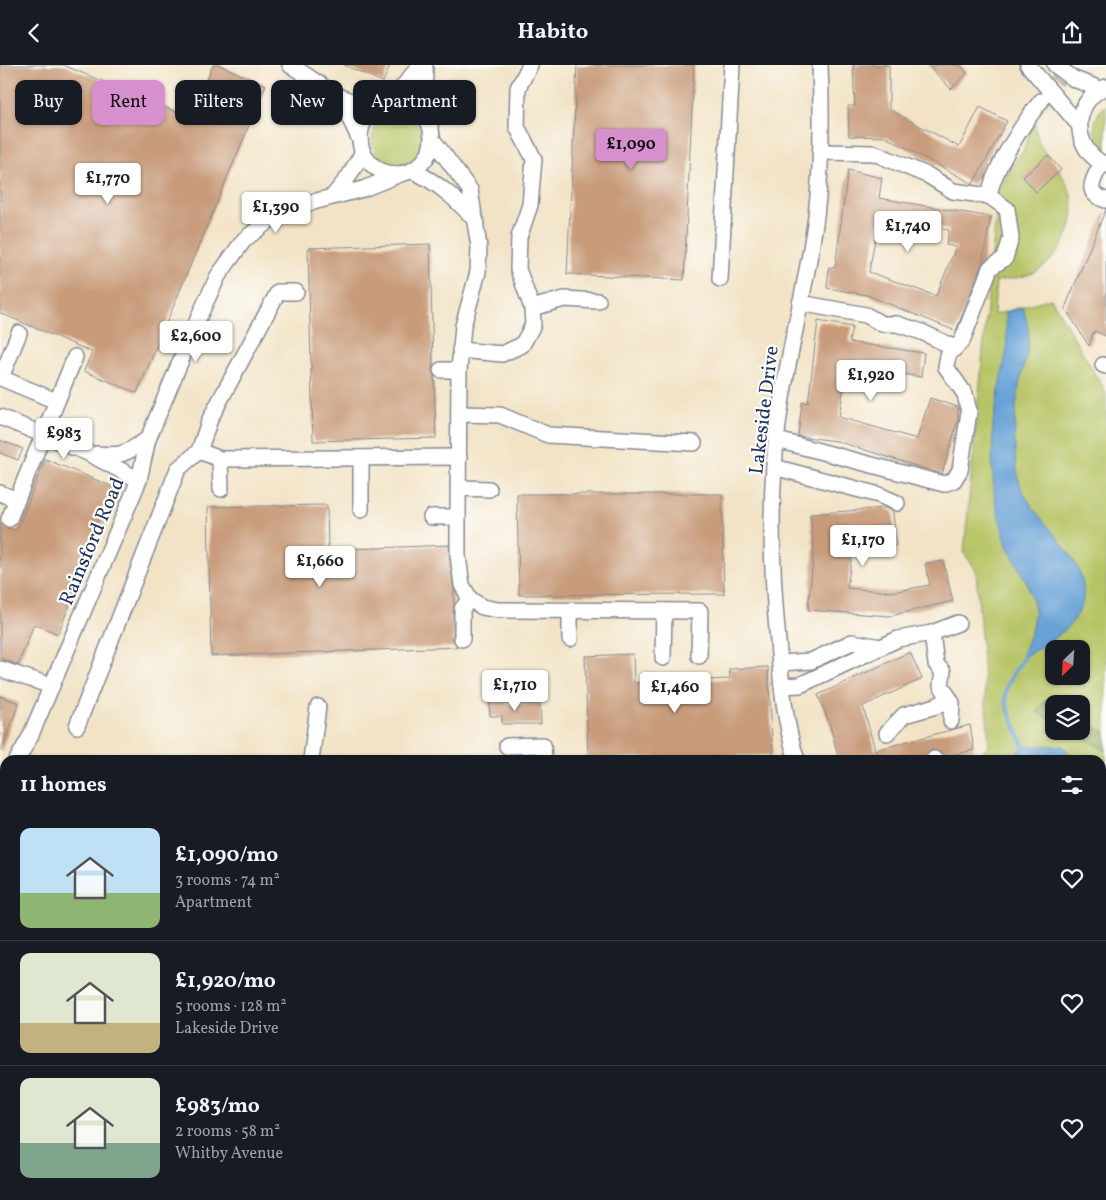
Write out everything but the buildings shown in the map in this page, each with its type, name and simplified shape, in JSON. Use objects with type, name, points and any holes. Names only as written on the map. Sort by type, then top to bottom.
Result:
[{"type":"street","points":[[290,65],[311,80]]},
{"type":"street","points":[[407,80],[420,65]]},
{"type":"street","points":[[425,65],[425,80]]},
{"type":"street","points":[[460,349],[502,354],[522,345],[533,325],[532,307],[518,269],[519,237],[530,205],[534,159],[518,127],[518,88],[530,65]]},
{"type":"street","points":[[720,279],[732,65]]},
{"type":"street","name":"Lakeside Drive","points":[[796,755],[782,686],[780,663],[773,555],[774,467],[800,303],[816,217],[822,151],[820,65]]},
{"type":"street","points":[[1028,65],[1045,82],[1079,125]]},
{"type":"street","points":[[1056,65],[1074,79],[1103,88]]},
{"type":"street","points":[[1103,88],[1086,103],[1079,125],[1081,138],[1087,151],[1104,164],[1091,186],[1092,191],[1098,198],[1106,200]]},
{"type":"street","points":[[989,195],[991,184],[1022,124],[1038,104]]},
{"type":"street","points":[[343,109],[349,117],[372,165],[383,172],[406,173],[431,179],[476,221]]},
{"type":"street","points":[[334,195],[349,176],[362,146],[364,125]]},
{"type":"street","points":[[429,125],[433,140],[470,190],[479,247],[478,271],[464,319],[460,349],[458,556],[462,585],[470,599],[482,607],[498,610],[700,611],[699,656]]},
{"type":"street","points":[[406,173],[424,163],[433,140]]},
{"type":"street","points":[[777,440],[944,484],[954,480],[960,470],[969,412],[965,394],[946,367],[948,355],[962,341],[990,268],[1005,257],[1011,238],[1007,209],[989,195],[953,191],[929,176],[874,153],[822,151]]},
{"type":"street","name":"Rainsford Road","points":[[20,755],[30,737],[139,481],[148,439],[218,276],[244,240],[272,218],[334,195],[363,189],[406,173]]},
{"type":"street","points":[[77,726],[178,469],[199,451],[210,419],[278,292],[296,292]]},
{"type":"street","points":[[532,307],[564,299],[598,301]]},
{"type":"street","points":[[800,303],[866,315],[882,324],[914,329],[955,348]]},
{"type":"street","points":[[19,333],[0,377],[56,401]]},
{"type":"street","points":[[9,519],[75,357]]},
{"type":"street","points":[[440,370],[459,370]]},
{"type":"street","points":[[460,414],[500,415],[548,435],[694,443]]},
{"type":"street","points":[[0,417],[80,450],[139,481]]},
{"type":"street","points":[[80,431],[80,450]]},
{"type":"street","points":[[80,450],[118,457],[148,439]]},
{"type":"street","points":[[199,451],[220,459],[459,457]]},
{"type":"street","points":[[361,458],[361,510]]},
{"type":"street","points":[[220,459],[221,489]]},
{"type":"street","points":[[774,467],[879,495],[897,503]]},
{"type":"street","points":[[459,488],[489,489]]},
{"type":"street","points":[[0,493],[17,500]]},
{"type":"street","points":[[431,517],[458,517]]},
{"type":"street","points":[[462,639],[462,609],[470,599]]},
{"type":"street","points":[[570,611],[570,639]]},
{"type":"street","points":[[663,658],[664,611]]},
{"type":"street","points":[[782,686],[800,685],[898,639],[932,633],[958,623]]},
{"type":"street","points":[[932,633],[936,665],[943,672],[940,685],[952,703],[951,721]]},
{"type":"street","points":[[780,663],[812,661],[852,642],[881,647]]},
{"type":"street","points":[[822,657],[829,671]]},
{"type":"street","points":[[0,669],[52,685]]},
{"type":"street","points":[[887,733],[904,715],[936,706],[950,699]]},
{"type":"street","points":[[312,755],[318,707]]},
{"type":"street","points":[[507,746],[543,745],[544,755]]},
{"type":"green space","points":[[1106,105],[1106,151],[1097,141],[1094,128],[1097,116]]},
{"type":"green space","points":[[1035,118],[1041,146],[1066,182],[1071,194],[1072,221],[1062,246],[1044,266],[1028,275],[996,281],[994,315],[1051,298],[1106,393],[1106,755],[980,755],[989,745],[976,570],[964,553],[998,191],[1023,152]]},
{"type":"green space","points":[[377,125],[417,125],[422,140],[418,154],[411,161],[397,165],[383,161],[376,154],[372,140]]},
{"type":"green space","points":[[1045,701],[1045,717],[1037,712]]},
{"type":"green space","points":[[1090,723],[1106,733],[1106,751],[1086,740],[1090,740]]},
{"type":"water","points":[[1023,308],[1028,329],[1028,346],[1020,382],[1015,419],[1015,457],[1019,481],[1025,496],[1069,553],[1078,568],[1083,583],[1083,599],[1075,618],[1052,640],[1045,640],[1045,644],[1025,656],[1022,655],[1031,632],[1035,609],[1027,583],[1007,546],[995,500],[992,468],[993,422],[1007,349],[1006,312]]},
{"type":"water","points":[[1023,746],[1063,746],[1070,755],[1016,755]]},
{"type":"waterway","points":[[1023,746],[1008,709],[1006,693],[1015,671],[1025,656]]},
{"type":"tunnel","points":[[1042,100],[1069,65]]}]
